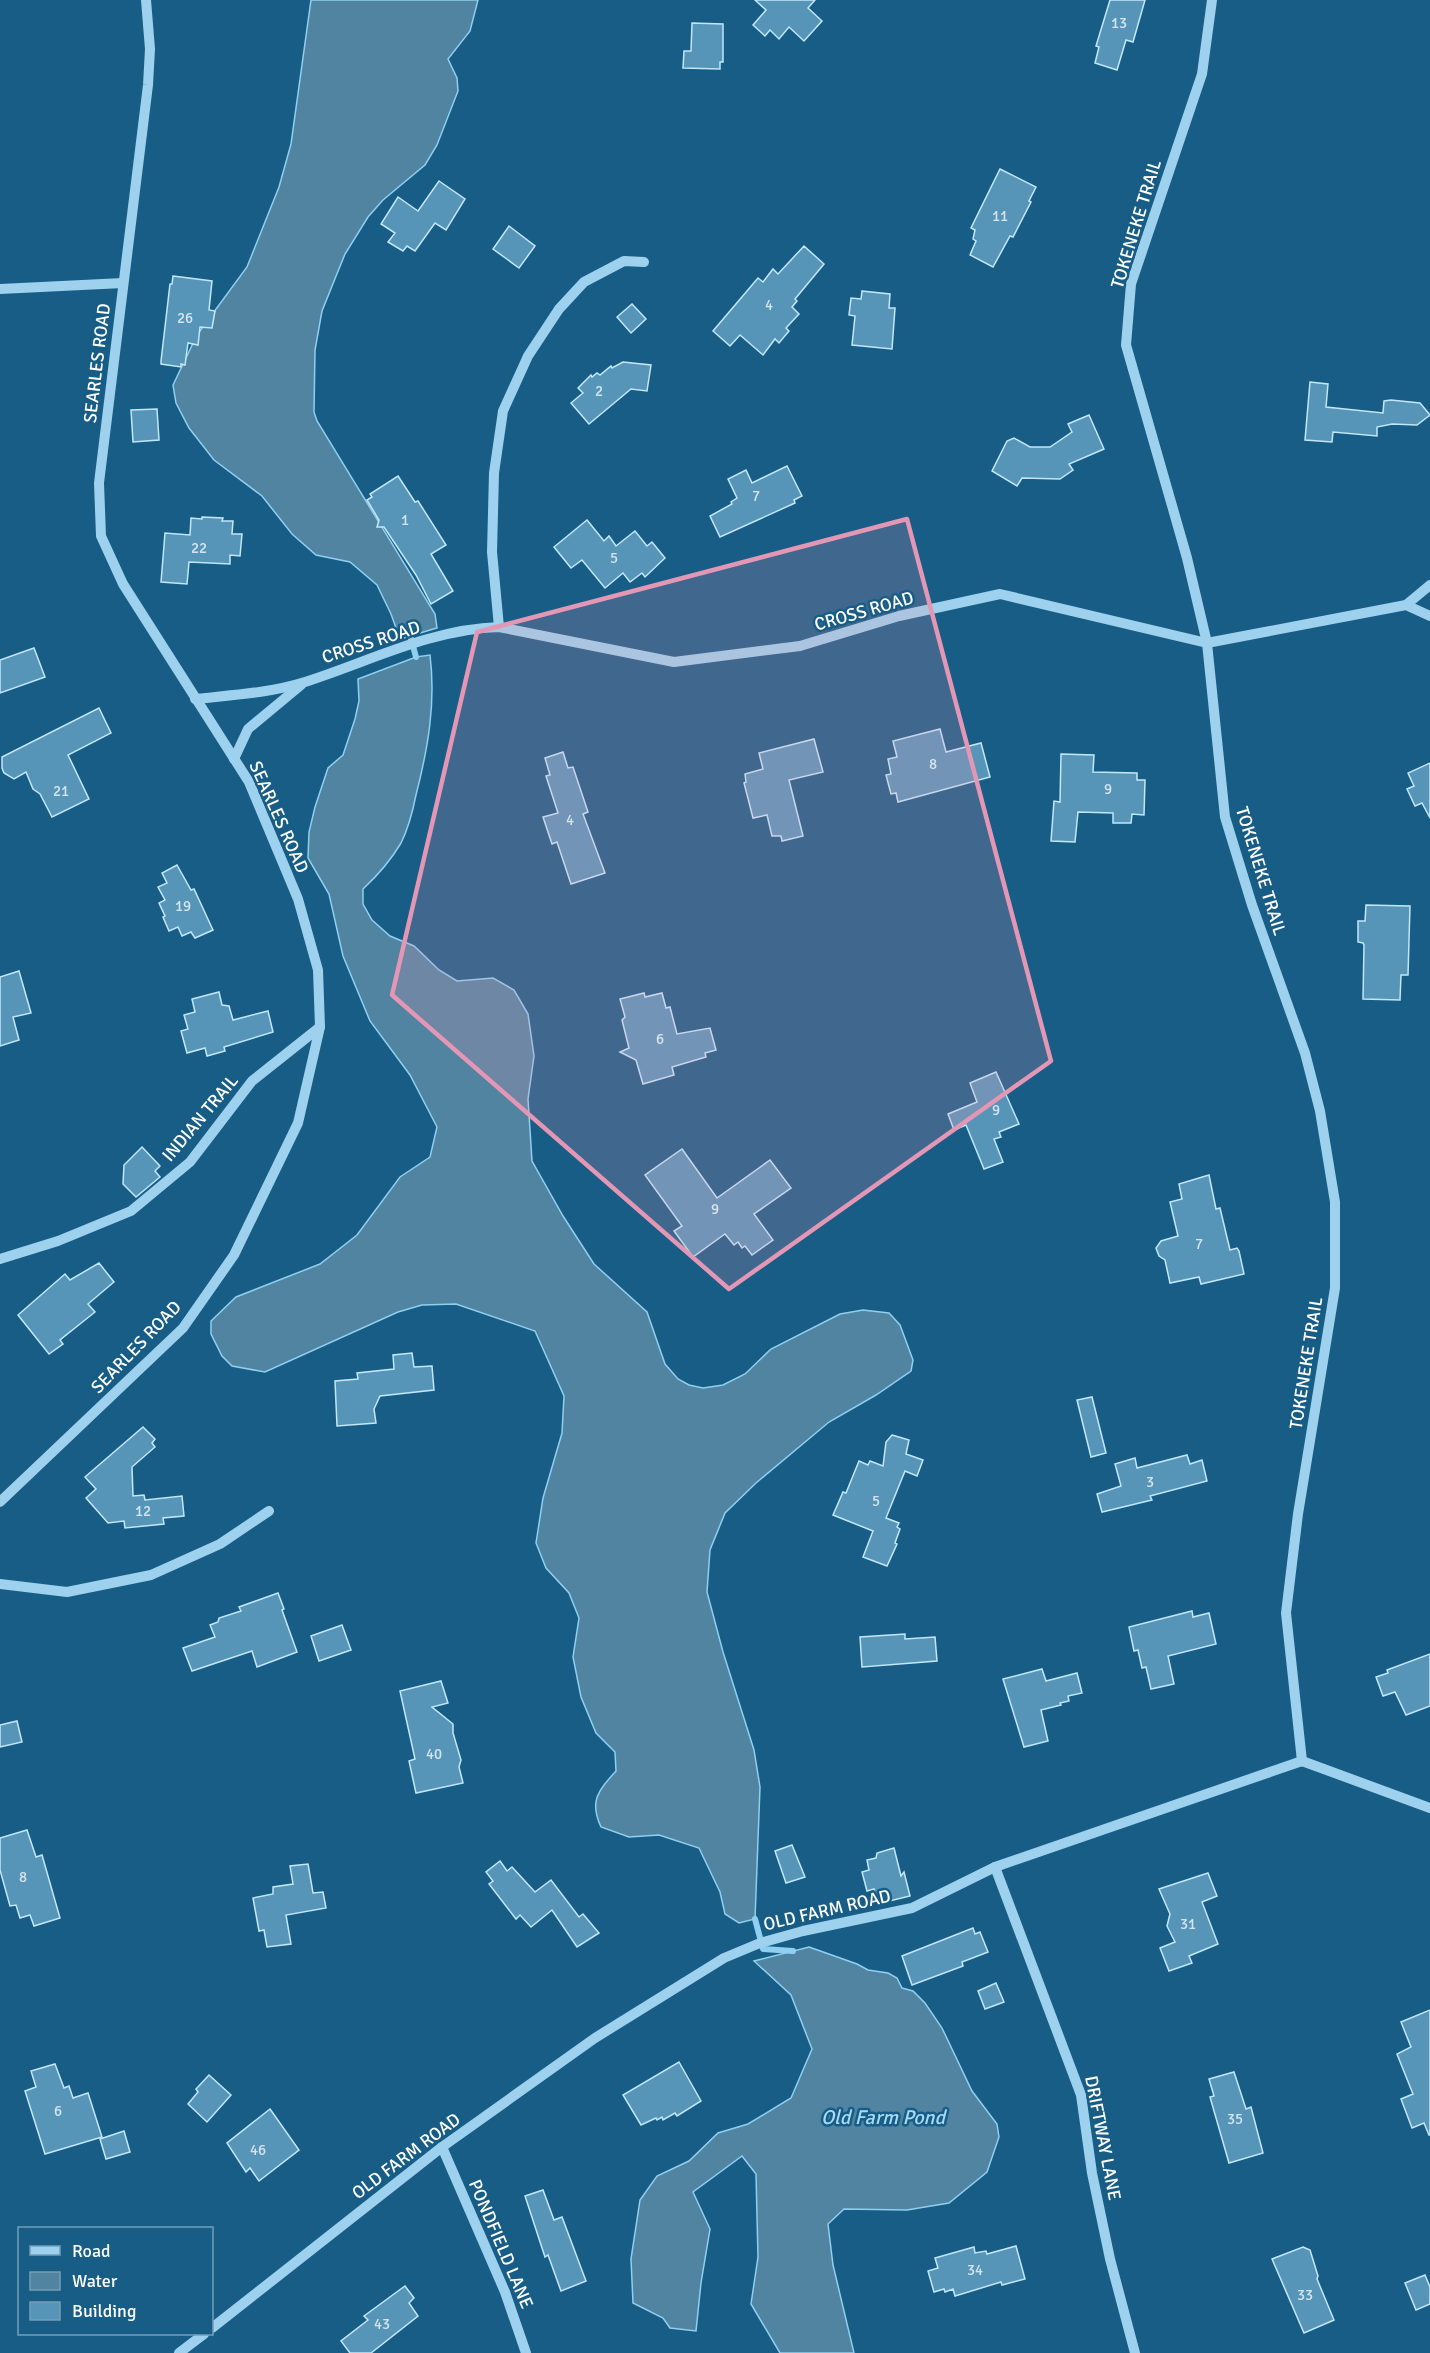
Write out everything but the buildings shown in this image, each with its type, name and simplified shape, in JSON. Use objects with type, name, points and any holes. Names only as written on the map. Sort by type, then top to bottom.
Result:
[{"type":"street","name":"SEARLES ROAD","points":[[0,1502],[183,1328],[234,1255],[298,1123],[320,1027],[318,970],[298,899],[249,782],[123,584],[101,536],[99,483],[148,85],[150,49],[146,0]]},
{"type":"street","name":"TOKENEKE TRAIL","points":[[1212,0],[1202,74],[1131,284],[1126,345],[1187,558],[1207,643],[1225,817],[1252,905],[1305,1053],[1320,1111],[1335,1202],[1335,1288],[1298,1514],[1286,1613],[1302,1761]]},
{"type":"street","points":[[499,627],[492,552],[495,473],[504,411],[528,356],[559,309],[584,282],[624,261],[644,262]]},
{"type":"street","points":[[0,289],[123,283]]},
{"type":"street","name":"CROSS ROAD","points":[[195,699],[250,694],[303,683],[368,658],[470,628],[499,627],[674,662],[800,646],[899,616],[1000,594],[1207,643],[1407,604],[1430,585]]},
{"type":"street","points":[[1407,604],[1430,616]]},
{"type":"street","name":"CROSS ROAD","points":[[234,759],[248,729],[303,683]]},
{"type":"street","name":"INDIAN TRAIL","points":[[0,1259],[58,1241],[131,1211],[190,1162],[252,1082],[320,1027]]},
{"type":"street","points":[[0,1584],[67,1592],[151,1575],[220,1544],[269,1511]]},
{"type":"street","points":[[1302,1761],[1430,1808]]},
{"type":"street","name":"OLD FARM ROAD","points":[[213,2327],[442,2147],[595,2038],[724,1958],[760,1943],[803,1931],[912,1908],[995,1867],[1302,1761]]},
{"type":"street","name":"DRIFTWAY LANE","points":[[995,1867],[1081,2095],[1092,2173],[1110,2259],[1135,2353]]},
{"type":"street","name":"PONDFIELD LANE","points":[[442,2147],[505,2292],[526,2353]]},
{"type":"street","points":[[179,2353],[203,2335]]},
{"type":"highlighted area","points":[[907,519],[1051,1061],[729,1289],[392,995],[477,632]]},
{"type":"water","points":[[311,0],[478,0],[470,31],[448,59],[457,78],[458,91],[437,145],[425,165],[383,200],[368,217],[345,254],[322,311],[315,350],[314,412],[317,421],[435,614],[437,628],[400,639],[377,585],[350,562],[316,555],[292,534],[262,496],[214,460],[189,428],[176,403],[173,385],[197,335],[247,267],[279,187],[291,144]]},
{"type":"water","points":[[430,655],[432,691],[430,725],[412,813],[404,838],[397,849],[363,889],[363,904],[372,920],[390,936],[414,946],[439,970],[457,981],[493,978],[514,990],[528,1014],[534,1056],[528,1099],[532,1161],[563,1216],[594,1264],[647,1312],[665,1364],[678,1379],[689,1385],[703,1388],[723,1385],[745,1374],[771,1349],[840,1314],[863,1310],[889,1313],[900,1325],[913,1360],[911,1371],[876,1395],[829,1422],[756,1483],[725,1513],[710,1550],[707,1592],[754,1750],[760,1787],[755,1919],[739,1923],[725,1914],[720,1892],[699,1848],[659,1835],[629,1837],[601,1827],[597,1818],[597,1797],[616,1771],[615,1752],[596,1733],[581,1697],[573,1657],[579,1618],[569,1593],[546,1568],[536,1543],[543,1498],[562,1433],[564,1396],[535,1331],[456,1304],[422,1305],[398,1312],[265,1372],[232,1366],[222,1356],[211,1334],[211,1321],[236,1297],[320,1264],[357,1235],[400,1177],[430,1157],[437,1127],[410,1075],[370,1021],[343,956],[329,894],[308,858],[309,832],[328,768],[343,755],[355,719],[359,701],[358,679],[416,657]]},
{"type":"water","name":"Old Farm Pond","points":[[809,1947],[868,1970],[888,1973],[897,1978],[902,1988],[913,1991],[925,2003],[942,2028],[972,2091],[997,2124],[999,2137],[987,2172],[949,2203],[907,2210],[844,2209],[828,2224],[833,2265],[854,2353],[780,2353],[751,2304],[758,2257],[756,2174],[742,2156],[693,2192],[710,2229],[696,2331],[670,2328],[663,2318],[633,2303],[631,2259],[640,2200],[657,2176],[689,2161],[718,2133],[748,2124],[791,2098],[812,2049],[791,1995],[754,1961]]},
{"type":"waterway","points":[[410,635],[416,657]]},
{"type":"waterway","points":[[755,1919],[763,1949],[793,1951]]}]
